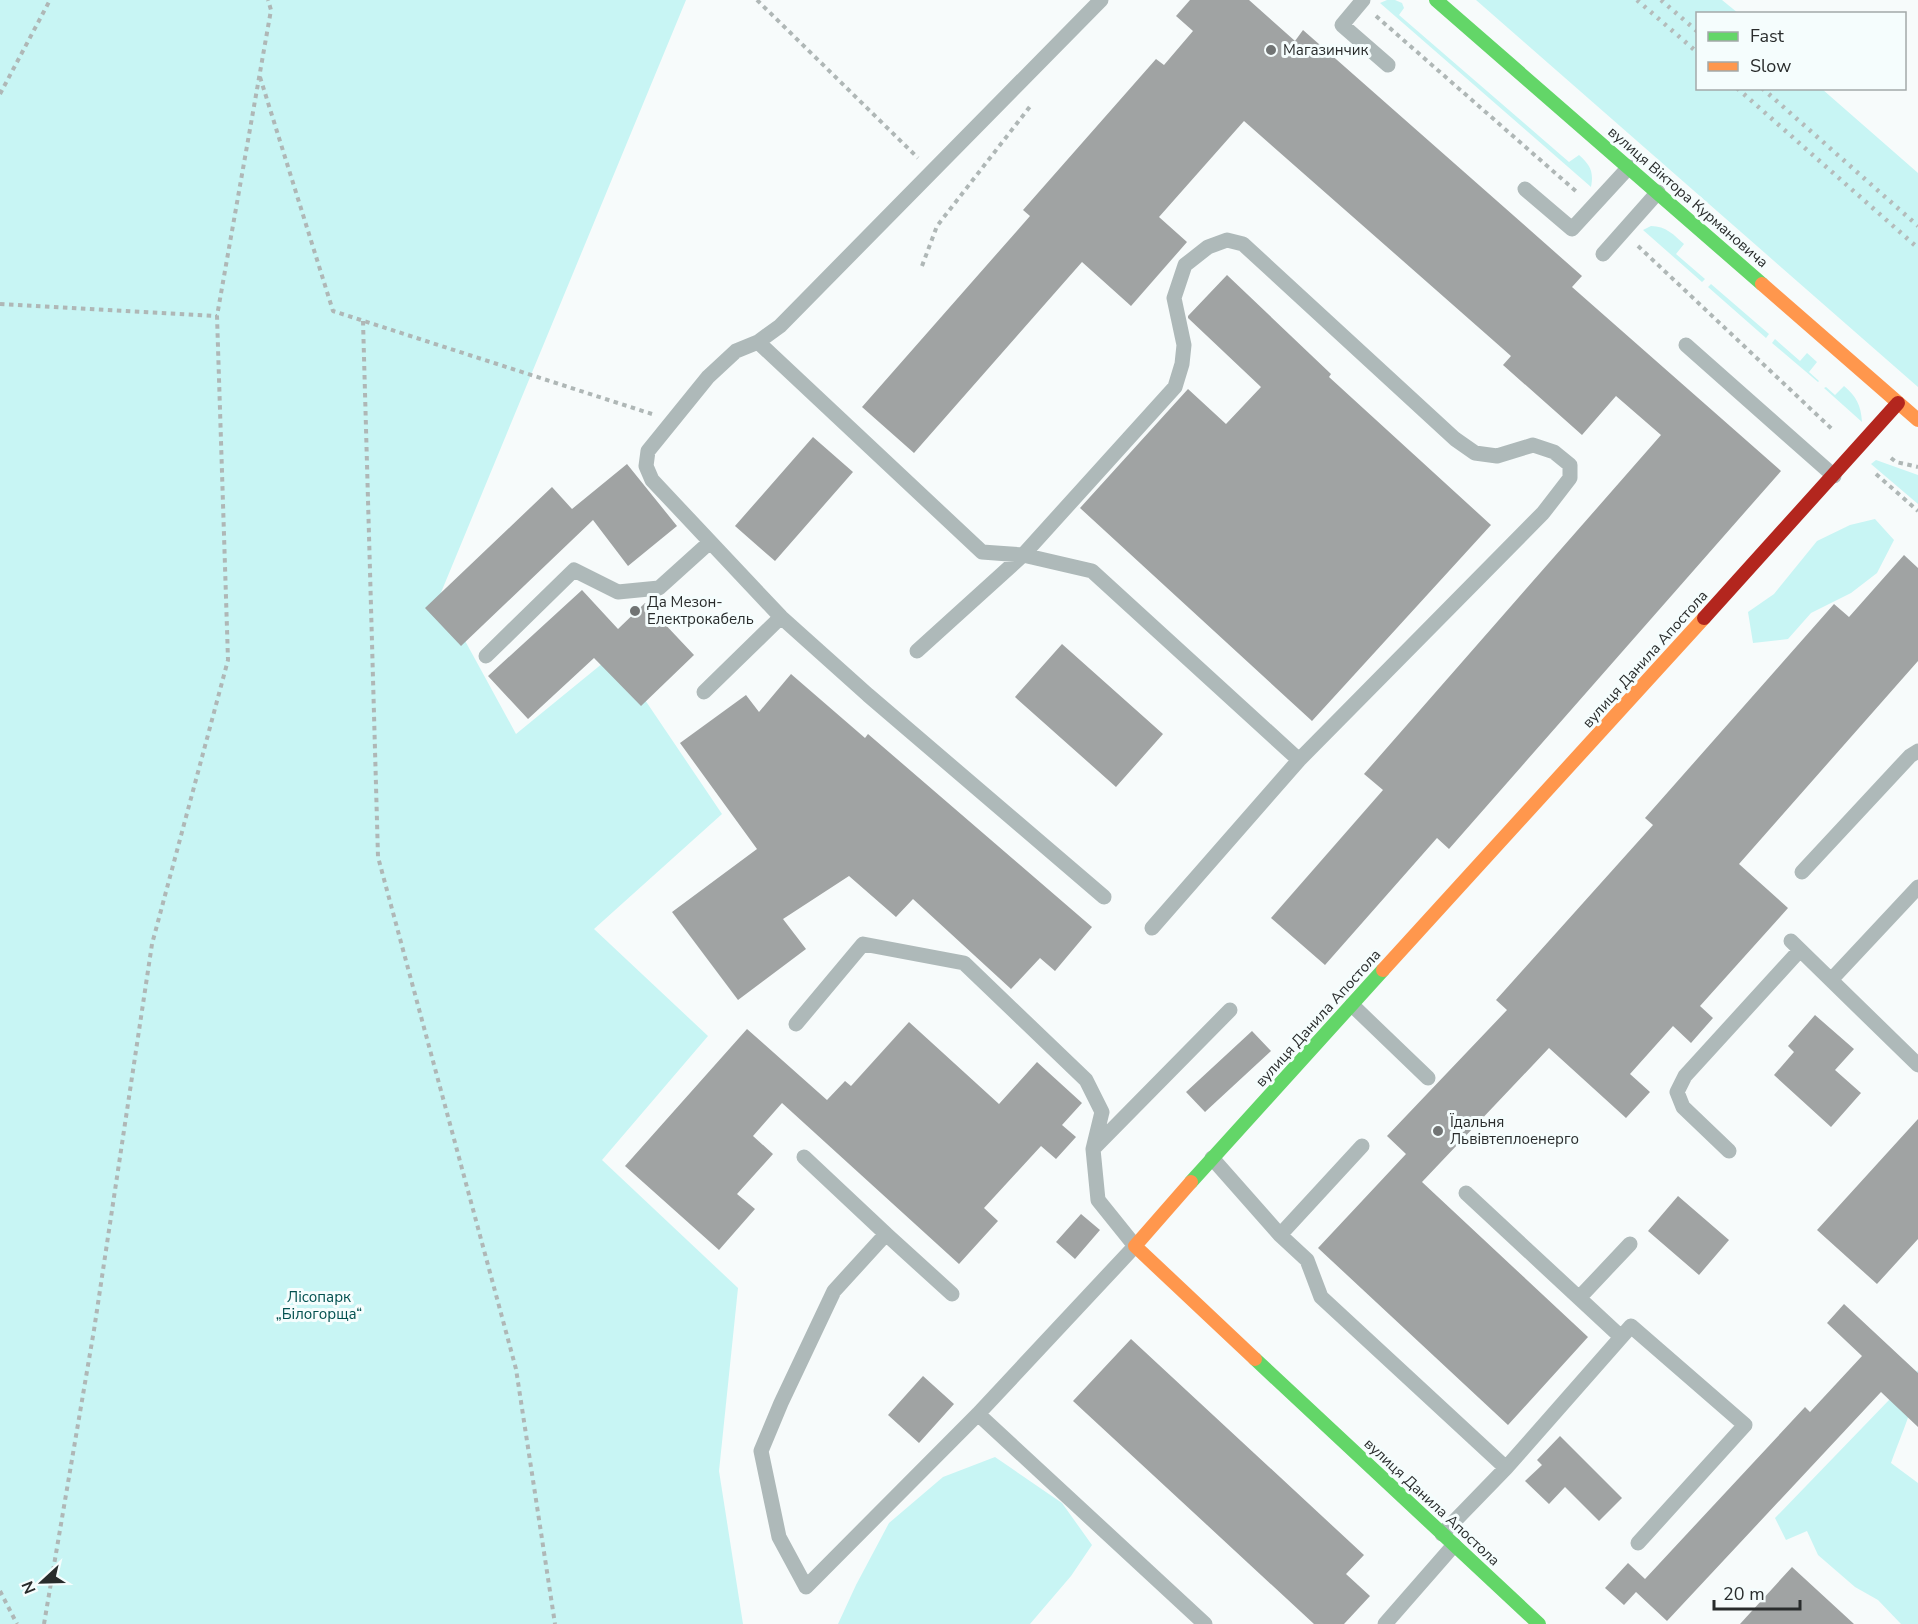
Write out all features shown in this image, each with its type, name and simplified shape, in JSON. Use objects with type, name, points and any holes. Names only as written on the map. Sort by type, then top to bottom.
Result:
[{"type":"street","name":"вулиця Віктора Курмановича","points":[[1436,0],[1918,420]]},
{"type":"street","name":"вулиця Данила Апостола","points":[[1539,1624],[1135,1246],[1212,1158],[1898,403]]},
{"type":"lane","points":[[1101,0],[780,326],[758,342],[736,351],[708,377],[648,451],[646,466],[652,480],[781,617],[868,695],[1104,897]]},
{"type":"lane","points":[[1363,0],[1342,25],[1388,65]]},
{"type":"lane","points":[[1525,189],[1572,229],[1629,167]]},
{"type":"lane","points":[[1603,254],[1658,192]]},
{"type":"lane","points":[[917,651],[1023,555],[1175,387],[1182,364],[1184,345],[1174,298],[1185,266],[1208,247],[1227,240],[1243,244],[1455,439],[1475,453],[1497,456],[1533,445],[1554,452],[1570,465],[1570,478],[1543,513],[1299,760],[1152,927]]},
{"type":"lane","points":[[758,342],[982,552],[1023,555],[1092,571],[1299,760]]},
{"type":"lane","points":[[1686,345],[1834,476]]},
{"type":"lane","points":[[486,656],[574,570],[618,592],[659,588],[710,542]]},
{"type":"lane","points":[[704,692],[781,617]]},
{"type":"lane","points":[[1802,872],[1910,756],[1918,751]]},
{"type":"lane","points":[[1831,980],[1918,887]]},
{"type":"lane","points":[[796,1024],[863,944],[964,963],[1086,1080],[1102,1112],[1094,1149],[1098,1200],[1135,1246],[978,1414],[806,1587],[779,1537],[761,1450],[834,1291],[886,1234]]},
{"type":"lane","points":[[1729,1151],[1683,1107],[1677,1092],[1685,1076],[1796,946],[1918,1065]]},
{"type":"lane","points":[[1352,1005],[1428,1078]]},
{"type":"lane","points":[[1094,1149],[1230,1010]]},
{"type":"lane","points":[[1280,1235],[1362,1146]]},
{"type":"lane","points":[[804,1157],[951,1294]]},
{"type":"lane","points":[[1212,1158],[1280,1235],[1307,1260],[1321,1297],[1506,1468]]},
{"type":"lane","points":[[1466,1193],[1621,1337]]},
{"type":"lane","points":[[1579,1298],[1630,1244]]},
{"type":"lane","points":[[1442,1534],[1506,1468],[1631,1326],[1745,1425],[1638,1543]]},
{"type":"lane","points":[[978,1414],[1204,1624]]},
{"type":"lane","points":[[1385,1624],[1454,1545]]},
{"type":"path","points":[[0,94],[50,0]]},
{"type":"path","points":[[44,1624],[94,1330],[152,944],[228,660],[218,316],[271,10],[267,0]]},
{"type":"path","points":[[757,0],[932,171]]},
{"type":"path","points":[[1373,13],[1578,194]]},
{"type":"path","points":[[260,75],[333,311],[672,421]]},
{"type":"path","points":[[922,266],[937,226],[1035,101]]},
{"type":"path","points":[[1636,244],[1836,433]]},
{"type":"path","points":[[0,304],[218,316]]},
{"type":"path","points":[[363,321],[378,857],[516,1369],[555,1624]]},
{"type":"path","points":[[1896,462],[1918,467]]},
{"type":"path","points":[[1876,474],[1918,511]]},
{"type":"path","points":[[0,1591],[17,1624]]},
{"type":"green space","name":"Лісопарк „Білогорща“","points":[[0,0],[686,0],[440,595],[516,734],[614,654],[722,814],[594,929],[708,1036],[602,1160],[738,1288],[719,1471],[743,1624],[0,1624]]},
{"type":"green space","points":[[1387,0],[1402,3],[1404,8],[1399,15],[1569,162],[1579,155],[1590,169],[1591,187],[1380,3]]},
{"type":"green space","points":[[1476,0],[1722,0],[1737,12],[1696,12],[1696,90],[1823,90],[1918,173],[1918,387]]},
{"type":"green space","points":[[1651,226],[1665,229],[1684,244],[1676,254],[1705,279],[1702,282],[1643,230]]},
{"type":"green space","points":[[1711,284],[1769,334],[1766,338],[1708,287]]},
{"type":"green space","points":[[1775,339],[1800,361],[1807,353],[1817,362],[1809,372],[1819,381],[1772,343]]},
{"type":"green space","points":[[1844,386],[1857,401],[1862,422],[1824,388],[1826,387],[1835,395]]},
{"type":"green space","points":[[1876,460],[1918,475],[1918,504],[1871,464]]},
{"type":"green space","points":[[1875,519],[1894,540],[1877,573],[1851,593],[1811,613],[1788,639],[1753,643],[1748,612],[1774,594],[1817,541],[1850,525]]},
{"type":"green space","points":[[1918,1370],[1912,1405],[1891,1463],[1918,1483],[1918,1624],[1901,1624],[1878,1600],[1855,1587],[1818,1555],[1807,1531],[1786,1540],[1775,1518]]},
{"type":"green space","points":[[995,1457],[1062,1503],[1092,1545],[1071,1576],[1030,1624],[838,1624],[889,1523],[943,1477]]},
{"type":"building","points":[[1190,0],[1249,0],[1295,41],[1303,30],[1582,276],[1572,287],[1781,471],[1449,849],[1437,838],[1325,965],[1271,918],[1383,790],[1364,774],[1661,435],[1616,396],[1582,435],[1503,365],[1511,356],[1244,121],[1159,217],[1187,242],[1131,306],[1082,262],[914,453],[862,407],[1030,216],[1023,210],[1156,59],[1164,65],[1193,31],[1176,16]]},
{"type":"building","points":[[1227,275],[1331,374],[1329,377],[1491,525],[1312,721],[1080,508],[1188,389],[1226,424],[1261,387],[1188,318]]},
{"type":"building","points":[[813,437],[853,472],[775,561],[735,526]]},
{"type":"building","points":[[627,464],[677,526],[628,566],[593,520],[461,646],[425,608],[552,487],[572,509]]},
{"type":"building","points":[[1904,555],[1918,568],[1918,661],[1739,864],[1788,908],[1700,1006],[1713,1018],[1691,1043],[1673,1026],[1630,1074],[1650,1092],[1626,1118],[1549,1048],[1422,1182],[1588,1337],[1508,1425],[1318,1248],[1406,1154],[1387,1136],[1507,1010],[1496,1000],[1653,825],[1645,818],[1834,604],[1849,617]]},
{"type":"building","points":[[582,590],[618,629],[645,603],[694,655],[641,706],[594,658],[528,719],[488,676]]},
{"type":"building","points":[[1062,644],[1163,734],[1116,787],[1015,697]]},
{"type":"building","points":[[791,674],[865,738],[868,734],[1092,927],[1055,971],[1040,958],[1011,989],[913,899],[896,917],[849,876],[783,919],[806,949],[738,1000],[672,912],[757,849],[680,743],[746,695],[759,712]]},
{"type":"building","points":[[1815,1015],[1854,1049],[1835,1070],[1861,1093],[1831,1127],[1774,1075],[1794,1052],[1788,1046]]},
{"type":"building","points":[[909,1022],[999,1104],[1037,1062],[1082,1103],[1062,1125],[1076,1137],[1056,1159],[1041,1146],[984,1208],[998,1221],[959,1264],[782,1103],[753,1136],[773,1154],[737,1194],[755,1209],[719,1250],[625,1166],[747,1029],[827,1100],[845,1081],[851,1086]]},
{"type":"building","points":[[1252,1031],[1271,1051],[1205,1112],[1186,1092]]},
{"type":"building","points":[[1918,1119],[1918,1239],[1877,1284],[1817,1230]]},
{"type":"building","points":[[1678,1196],[1729,1240],[1699,1275],[1648,1231]]},
{"type":"building","points":[[1081,1214],[1100,1230],[1075,1259],[1056,1242]]},
{"type":"building","points":[[1844,1304],[1918,1373],[1918,1427],[1881,1392],[1667,1621],[1636,1592],[1624,1605],[1605,1588],[1628,1563],[1645,1579],[1805,1407],[1810,1412],[1862,1356],[1827,1323]]},
{"type":"building","points":[[1131,1339],[1364,1555],[1346,1574],[1370,1596],[1344,1624],[1314,1624],[1073,1401]]},
{"type":"building","points":[[923,1376],[954,1404],[919,1443],[888,1415]]},
{"type":"building","points":[[1560,1436],[1622,1498],[1599,1521],[1565,1487],[1549,1504],[1525,1481],[1542,1465],[1537,1460]]},
{"type":"building","points":[[1792,1567],[1854,1624],[1740,1624]]},
{"type":"railway","points":[[1637,0],[1696,51]]},
{"type":"railway","points":[[1661,0],[1696,30]]},
{"type":"railway","points":[[1739,90],[1918,248]]},
{"type":"railway","points":[[1764,90],[1918,226]]},
{"type":"traffic: fast","points":[[1436,0],[1762,284]]},
{"type":"traffic: fast","points":[[1191,1182],[1383,970]]},
{"type":"traffic: fast","points":[[1255,1359],[1539,1624]]},
{"type":"traffic: slow","points":[[1762,284],[1918,420]]},
{"type":"traffic: slow","points":[[1383,970],[1704,618]]},
{"type":"traffic: slow","points":[[1191,1182],[1135,1246],[1255,1359]]},
{"type":"traffic: jam","points":[[1704,618],[1898,403]]},
{"type":"place","name":"Магазинчик","points":[[1271,50]]},
{"type":"place","name":"Да Мезон- Електрокабель","points":[[635,611]]},
{"type":"place","name":"Їдальня Львівтеплоенерго","points":[[1438,1131]]}]
